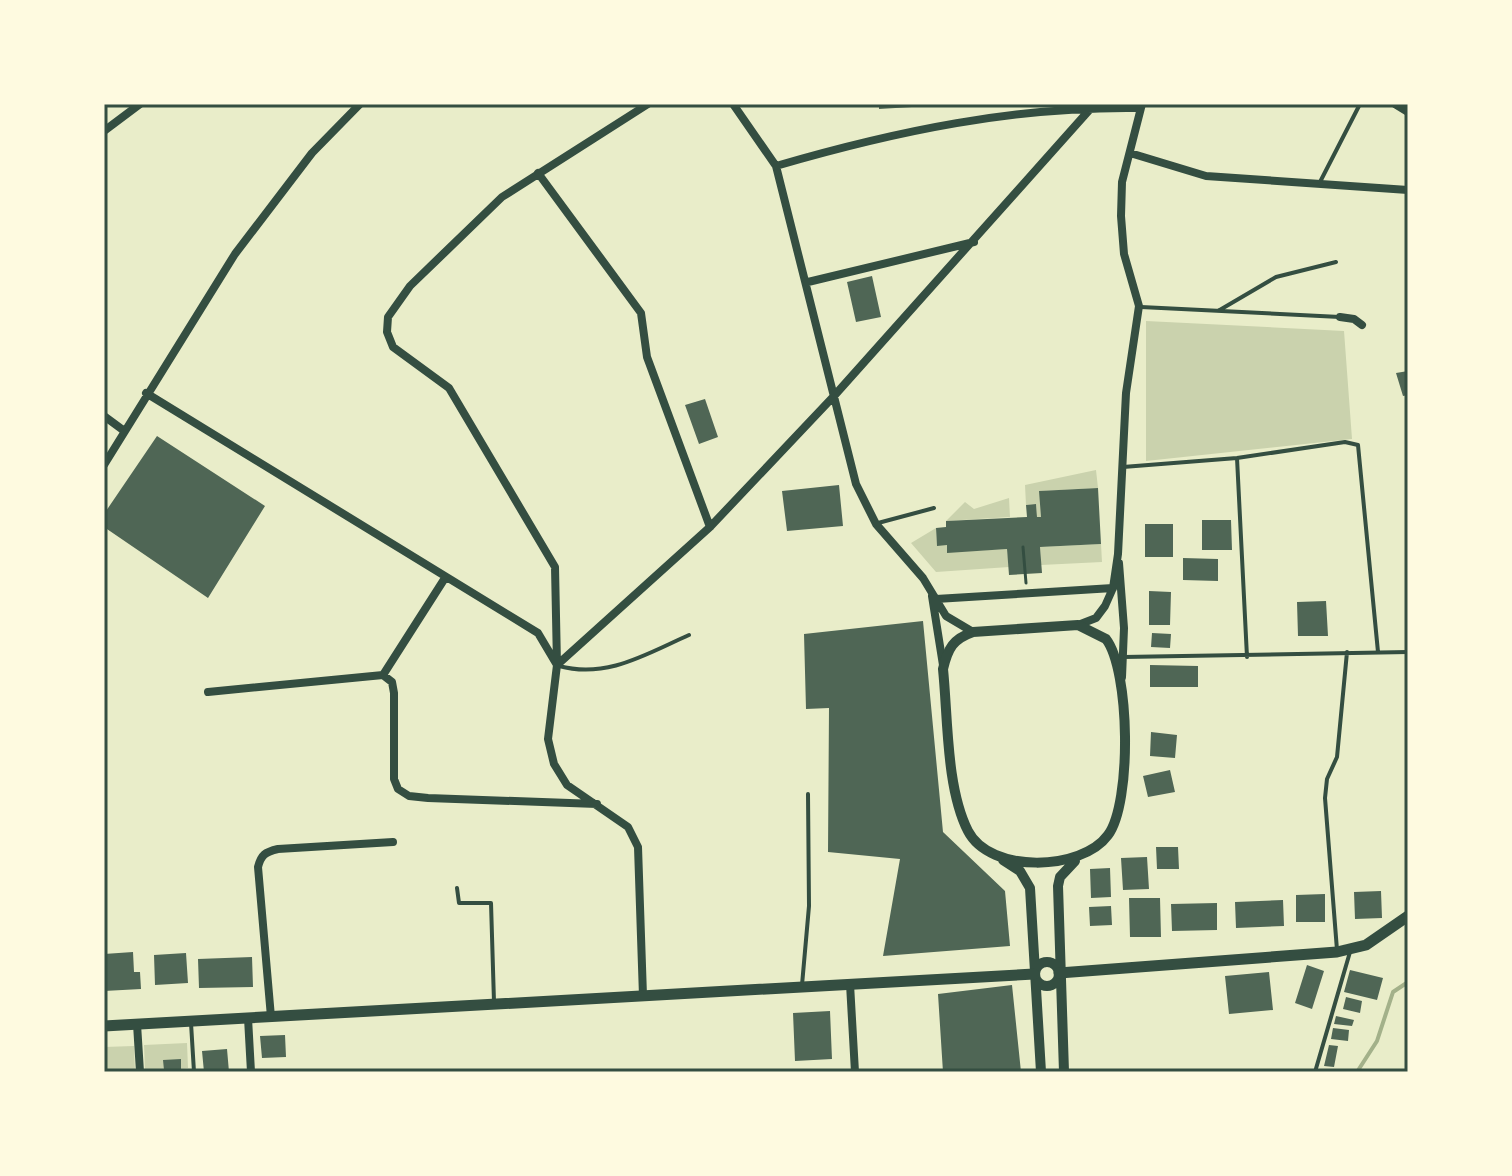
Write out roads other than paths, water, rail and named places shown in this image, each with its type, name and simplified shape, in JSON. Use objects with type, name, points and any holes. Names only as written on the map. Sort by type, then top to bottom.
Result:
[{"type":"main road","points":[[1059,973],[1351,950],[1366,945],[1408,916]]},
{"type":"main road","points":[[104,1026],[1034,974]]},
{"type":"street","points":[[104,131],[140,104]]},
{"type":"street","points":[[104,465],[146,393],[266,212],[312,153],[360,104]]},
{"type":"street","points":[[643,996],[638,847],[628,827],[567,785],[554,764],[548,739],[557,665],[555,567],[449,388],[393,347],[387,332],[388,317],[410,286],[502,197],[648,104]]},
{"type":"street","points":[[733,104],[776,166],[808,282],[856,484],[876,524],[946,616],[973,632]]},
{"type":"street","points":[[1395,104],[1408,112]]},
{"type":"street","points":[[776,166],[875,137],[957,122],[1092,107],[1141,106],[1122,182],[1124,254],[1139,306],[1126,393],[1118,554],[1113,588],[1096,618],[1078,625],[973,632],[952,643],[943,669]]},
{"type":"street","points":[[557,665],[710,527],[834,396],[1092,107]]},
{"type":"street","points":[[1130,153],[1206,176],[1408,190]]},
{"type":"street","points":[[538,173],[641,313],[647,357],[710,527]]},
{"type":"street","points":[[808,282],[974,242]]},
{"type":"street","points":[[1340,317],[1354,319],[1362,325]]},
{"type":"street","points":[[146,393],[538,633],[557,665]]},
{"type":"street","points":[[104,416],[123,430]]},
{"type":"street","points":[[1064,1072],[1059,973],[1060,877],[1066,867],[1108,836],[1119,812],[1123,587],[1118,554]]},
{"type":"street","points":[[383,675],[445,578]]},
{"type":"street","points":[[933,595],[1113,588]]},
{"type":"street","points":[[933,595],[957,805],[969,834],[987,851],[1028,879],[1041,1072]]},
{"type":"street","points":[[1078,625],[1106,639],[1122,680]]},
{"type":"street","points":[[208,692],[383,675],[392,682],[394,693],[394,779],[398,789],[409,796],[598,804]]},
{"type":"street","points":[[271,1017],[258,867],[261,857],[278,849],[393,842]]},
{"type":"street","points":[[987,851],[1022,862],[1042,862],[1066,860],[1098,845]]},
{"type":"street","points":[[1046,962],[1053,964],[1059,973],[1056,982],[1047,987],[1037,982],[1034,974],[1039,965],[1046,962]]},
{"type":"street","points":[[850,984],[855,1072]]},
{"type":"street","points":[[248,1018],[251,1072]]},
{"type":"street","points":[[137,1024],[140,1072]]},
{"type":"lane","points":[[1320,182],[1360,104]]},
{"type":"lane","points":[[1215,313],[1276,277],[1336,262]]},
{"type":"lane","points":[[1139,306],[1215,313],[1340,317]]},
{"type":"lane","points":[[1120,467],[1237,458],[1345,442],[1358,445],[1378,652]]},
{"type":"lane","points":[[1237,458],[1247,657]]},
{"type":"lane","points":[[876,524],[934,508]]},
{"type":"lane","points":[[557,665],[598,671],[615,667],[689,635]]},
{"type":"lane","points":[[1337,952],[1325,798],[1327,779],[1337,757],[1347,652]]},
{"type":"lane","points":[[1123,657],[1408,652]]},
{"type":"lane","points":[[802,987],[809,906],[808,794]]},
{"type":"lane","points":[[457,888],[459,903],[491,903],[494,1005]]},
{"type":"lane","points":[[1315,1072],[1351,950]]},
{"type":"lane","points":[[191,1021],[194,1072]]},
{"type":"waterway","points":[[1357,1072],[1377,1041],[1393,992],[1408,982]]}]
